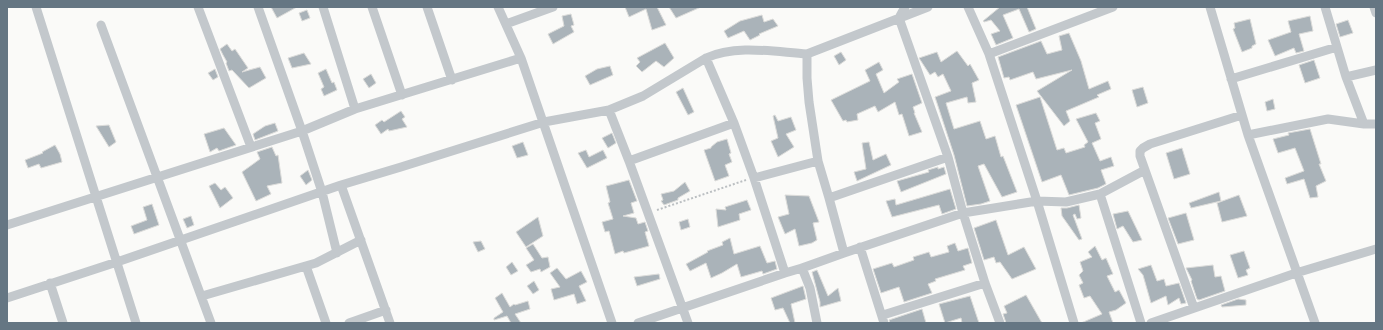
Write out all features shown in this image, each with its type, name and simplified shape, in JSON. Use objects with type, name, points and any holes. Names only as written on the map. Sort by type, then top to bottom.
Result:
[{"type":"street","points":[[36,7],[136,323]]},
{"type":"street","points":[[198,7],[251,147]]},
{"type":"street","points":[[258,7],[302,130],[322,192],[337,253]]},
{"type":"street","points":[[323,7],[355,109]]},
{"type":"street","points":[[372,7],[402,95]]},
{"type":"street","points":[[427,7],[452,80]]},
{"type":"street","points":[[498,7],[521,58],[612,323]]},
{"type":"street","points":[[506,24],[553,7]]},
{"type":"street","points":[[905,7],[899,18],[948,158],[963,213],[985,283],[1000,323]]},
{"type":"street","points":[[7,298],[341,185],[544,122],[609,110],[642,96],[717,53],[737,50],[807,54],[928,7]]},
{"type":"street","points":[[968,7],[989,54],[1037,201],[1074,323]]},
{"type":"street","points":[[989,54],[1113,7]]},
{"type":"street","points":[[1210,7],[1248,135],[1314,323]]},
{"type":"street","points":[[1325,7],[1346,77],[1364,124]]},
{"type":"street","points":[[1374,7],[1376,13]]},
{"type":"street","points":[[101,25],[182,240],[211,323]]},
{"type":"street","points":[[1231,79],[1337,47]]},
{"type":"street","points":[[807,54],[809,102],[818,161],[844,253]]},
{"type":"street","points":[[7,225],[251,147],[302,130],[355,109],[521,58]]},
{"type":"street","points":[[706,58],[734,123],[754,178],[785,273]]},
{"type":"street","points":[[1346,77],[1376,70]]},
{"type":"street","points":[[609,110],[688,323]]},
{"type":"street","points":[[1194,308],[1140,156],[1140,151],[1150,144],[1242,115]]},
{"type":"street","points":[[1248,135],[1328,119],[1364,124],[1376,124]]},
{"type":"street","points":[[629,161],[734,123]]},
{"type":"street","points":[[829,198],[948,158]]},
{"type":"street","points":[[754,178],[818,161]]},
{"type":"street","points":[[638,323],[963,213],[1037,201],[1066,202],[1100,194],[1145,170]]},
{"type":"street","points":[[341,185],[390,323]]},
{"type":"street","points":[[1100,194],[1141,323]]},
{"type":"street","points":[[202,296],[324,260],[361,240]]},
{"type":"street","points":[[860,247],[884,319],[985,283]]},
{"type":"street","points":[[1151,323],[1296,273],[1376,249]]},
{"type":"street","points":[[306,266],[326,323]]},
{"type":"street","points":[[802,268],[810,288],[817,323]]},
{"type":"street","points":[[50,283],[63,323]]},
{"type":"street","points":[[349,323],[386,310]]},
{"type":"path","points":[[648,213],[754,178]]},
{"type":"building","points":[[271,7],[297,7],[277,18]]},
{"type":"building","points":[[625,7],[657,7],[666,25],[652,30],[646,9],[629,17]]},
{"type":"building","points":[[669,7],[701,7],[676,18]]},
{"type":"building","points":[[1000,7],[1027,7],[1036,29],[1029,32],[1019,9],[1003,15],[1013,38],[996,45],[991,34],[1000,31],[991,20],[983,21]]},
{"type":"building","points":[[307,10],[310,18],[302,21],[299,13]]},
{"type":"building","points":[[571,14],[574,25],[571,26],[574,32],[553,44],[548,34],[564,26],[562,16]]},
{"type":"building","points":[[762,15],[764,22],[773,19],[778,26],[759,34],[760,35],[750,40],[744,31],[728,38],[724,31],[740,21]]},
{"type":"building","points":[[1310,16],[1313,31],[1299,34],[1304,51],[1296,53],[1294,48],[1275,56],[1268,40],[1291,32],[1288,21]]},
{"type":"building","points":[[1250,19],[1256,44],[1252,46],[1252,48],[1242,52],[1233,29],[1235,28],[1234,23]]},
{"type":"building","points":[[1348,20],[1353,33],[1340,37],[1336,24]]},
{"type":"building","points":[[1069,33],[1081,61],[1089,89],[1108,81],[1111,89],[1097,95],[1099,97],[1066,111],[1070,121],[1064,126],[1037,91],[1072,70],[1036,79],[1033,72],[1010,80],[1009,77],[1004,78],[998,57],[1041,41],[1047,54],[1062,50],[1059,36]]},
{"type":"building","points":[[665,43],[674,58],[664,67],[656,61],[642,72],[636,66],[640,62],[637,58]]},
{"type":"building","points":[[227,44],[232,51],[235,49],[248,68],[242,72],[260,67],[266,78],[249,88],[232,70],[229,71],[227,62],[220,49]]},
{"type":"building","points":[[957,51],[968,66],[970,64],[979,80],[972,83],[976,102],[968,103],[967,97],[946,103],[954,129],[980,121],[986,139],[995,136],[1001,157],[1003,156],[1017,192],[1002,197],[984,164],[978,166],[990,201],[967,206],[954,155],[935,97],[951,91],[943,74],[938,77],[935,72],[930,75],[919,58],[937,52],[941,62]]},
{"type":"building","points":[[841,52],[846,60],[839,65],[834,56]]},
{"type":"building","points":[[304,53],[311,64],[292,68],[288,58]]},
{"type":"building","points":[[1314,60],[1320,78],[1305,83],[1299,65]]},
{"type":"building","points":[[879,62],[883,70],[876,74],[884,93],[899,82],[897,79],[912,74],[922,103],[913,107],[922,132],[909,136],[902,114],[899,115],[895,102],[878,112],[875,106],[857,114],[858,120],[847,122],[846,120],[843,121],[831,100],[870,81],[865,70]]},
{"type":"building","points":[[610,66],[613,75],[590,85],[585,76],[597,69]]},
{"type":"building","points":[[215,69],[218,77],[213,80],[208,73]]},
{"type":"building","points":[[326,69],[337,90],[324,96],[321,89],[324,87],[318,73]]},
{"type":"building","points":[[371,74],[376,83],[369,88],[363,79]]},
{"type":"building","points":[[1143,87],[1148,103],[1137,107],[1132,90]]},
{"type":"building","points":[[683,88],[694,112],[688,115],[676,92]]},
{"type":"building","points":[[1040,97],[1057,150],[1064,148],[1066,153],[1085,147],[1084,145],[1088,142],[1076,119],[1096,113],[1100,121],[1095,123],[1101,139],[1092,143],[1100,161],[1111,157],[1114,166],[1101,170],[1106,184],[1098,188],[1069,195],[1061,175],[1042,182],[1016,105]]},
{"type":"building","points":[[1273,99],[1275,109],[1267,111],[1265,102]]},
{"type":"building","points":[[401,111],[405,117],[402,119],[407,127],[389,131],[388,129],[381,134],[375,125],[382,120],[384,122]]},
{"type":"building","points":[[775,115],[778,121],[791,117],[796,130],[786,134],[794,147],[778,157],[771,141],[778,138],[773,116]]},
{"type":"building","points":[[275,123],[278,131],[255,140],[253,134],[265,126]]},
{"type":"building","points":[[109,125],[116,142],[109,147],[96,126]]},
{"type":"building","points":[[224,128],[236,145],[219,151],[217,148],[210,152],[204,134]]},
{"type":"building","points":[[1310,129],[1321,164],[1319,164],[1326,181],[1316,186],[1318,197],[1310,198],[1304,179],[1287,184],[1285,178],[1304,171],[1295,148],[1278,153],[1273,139],[1289,135],[1288,133]]},
{"type":"building","points":[[612,133],[616,143],[608,148],[602,138]]},
{"type":"building","points":[[727,139],[731,153],[729,154],[732,162],[725,165],[729,176],[715,181],[704,150],[711,148],[717,142]]},
{"type":"building","points":[[523,142],[528,155],[517,158],[512,146]]},
{"type":"building","points":[[869,142],[873,160],[886,154],[891,165],[857,181],[854,172],[866,169],[862,143]]},
{"type":"building","points":[[55,145],[62,162],[41,168],[39,164],[28,168],[25,160],[43,153],[42,152]]},
{"type":"building","points":[[272,147],[276,156],[278,155],[282,183],[267,186],[271,194],[256,201],[242,172],[260,159],[257,152]]},
{"type":"building","points":[[1182,148],[1190,174],[1174,179],[1166,153]]},
{"type":"building","points":[[586,150],[589,157],[603,150],[607,158],[587,168],[578,153]]},
{"type":"building","points":[[938,167],[938,169],[944,167],[946,174],[901,192],[897,181],[929,172],[928,170]]},
{"type":"building","points":[[308,170],[312,180],[306,185],[300,176]]},
{"type":"building","points":[[629,180],[637,201],[631,203],[634,213],[623,216],[636,218],[638,224],[645,222],[648,231],[645,232],[649,246],[615,254],[609,231],[605,232],[602,222],[613,219],[608,203],[610,202],[606,186]]},
{"type":"building","points":[[685,182],[690,191],[678,198],[678,200],[664,205],[661,201],[663,200],[661,194],[674,191]]},
{"type":"building","points":[[215,183],[221,190],[225,187],[233,198],[220,208],[209,186]]},
{"type":"building","points":[[950,189],[956,209],[942,214],[939,205],[892,217],[886,201],[895,199],[896,205]]},
{"type":"building","points":[[1219,192],[1221,201],[1191,208],[1189,203]]},
{"type":"building","points":[[785,195],[809,196],[819,222],[813,223],[817,240],[812,243],[799,246],[795,229],[785,234],[778,217],[789,214]]},
{"type":"building","points":[[1239,195],[1247,216],[1222,222],[1217,203]]},
{"type":"building","points":[[747,200],[751,210],[739,214],[740,220],[718,227],[716,209],[726,210],[725,207]]},
{"type":"building","points":[[152,204],[159,225],[134,234],[131,226],[147,220],[143,207]]},
{"type":"building","points":[[1079,205],[1081,218],[1077,219],[1075,214],[1073,215],[1082,239],[1079,240],[1062,216],[1061,208]]},
{"type":"building","points":[[1128,211],[1142,240],[1133,242],[1123,226],[1117,229],[1113,214]]},
{"type":"building","points":[[1186,213],[1194,240],[1178,244],[1168,218]]},
{"type":"building","points":[[191,216],[194,225],[187,228],[183,219]]},
{"type":"building","points":[[538,217],[543,236],[526,247],[516,232]]},
{"type":"building","points":[[688,219],[690,227],[681,230],[679,222]]},
{"type":"building","points":[[996,220],[1008,255],[1024,247],[1036,269],[1012,279],[1000,262],[996,263],[994,257],[984,260],[974,228]]},
{"type":"building","points":[[730,238],[734,254],[760,246],[767,263],[775,261],[777,269],[763,274],[762,271],[741,277],[737,264],[711,278],[706,263],[690,271],[686,264],[708,252],[707,251],[723,245],[722,242]]},
{"type":"building","points":[[481,241],[485,249],[478,252],[473,242]]},
{"type":"building","points":[[955,243],[958,251],[968,248],[972,263],[963,266],[965,270],[935,279],[936,281],[928,284],[932,293],[904,302],[899,287],[881,293],[873,269],[892,263],[894,267],[914,260],[913,257],[929,252],[931,257],[949,252],[947,246]]},
{"type":"building","points":[[533,244],[542,258],[548,257],[550,267],[541,272],[540,269],[531,272],[526,265],[534,260],[526,248]]},
{"type":"building","points":[[1095,246],[1102,260],[1106,258],[1113,274],[1107,276],[1115,292],[1119,290],[1126,303],[1116,310],[1109,312],[1113,323],[1081,323],[1102,314],[1090,296],[1084,298],[1079,285],[1083,283],[1079,275],[1083,271],[1080,262],[1092,257],[1088,252]]},
{"type":"building","points":[[1244,251],[1250,268],[1246,270],[1248,275],[1238,278],[1230,255]]},
{"type":"building","points":[[512,262],[518,271],[511,275],[506,267]]},
{"type":"building","points":[[1151,265],[1157,281],[1164,279],[1166,286],[1179,283],[1186,303],[1181,304],[1179,298],[1168,305],[1166,296],[1151,303],[1143,275],[1138,269]]},
{"type":"building","points":[[1213,265],[1215,277],[1221,276],[1225,291],[1199,300],[1197,299],[1191,281],[1192,280],[1186,268]]},
{"type":"building","points":[[557,268],[566,279],[581,271],[587,282],[579,286],[586,301],[577,304],[574,294],[554,300],[551,289],[560,287],[550,273]]},
{"type":"building","points":[[817,270],[828,296],[838,288],[841,301],[820,307],[812,272]]},
{"type":"building","points":[[659,274],[660,279],[637,286],[634,277]]},
{"type":"building","points":[[534,281],[539,290],[533,294],[527,286]]},
{"type":"building","points":[[803,286],[806,299],[791,304],[795,323],[790,323],[783,308],[775,310],[771,298]]},
{"type":"building","points":[[502,293],[510,307],[514,304],[528,301],[530,309],[515,314],[521,323],[511,323],[507,316],[494,320],[494,318],[503,312],[495,298]]},
{"type":"building","points":[[1026,295],[1042,323],[1006,323],[1003,314],[1007,313],[1004,306]]},
{"type":"building","points":[[970,296],[979,323],[962,323],[961,318],[945,323],[939,304]]},
{"type":"building","points":[[1238,299],[1246,300],[1246,305],[1222,307],[1221,305]]},
{"type":"building","points":[[922,309],[926,323],[890,323],[889,320]]}]
